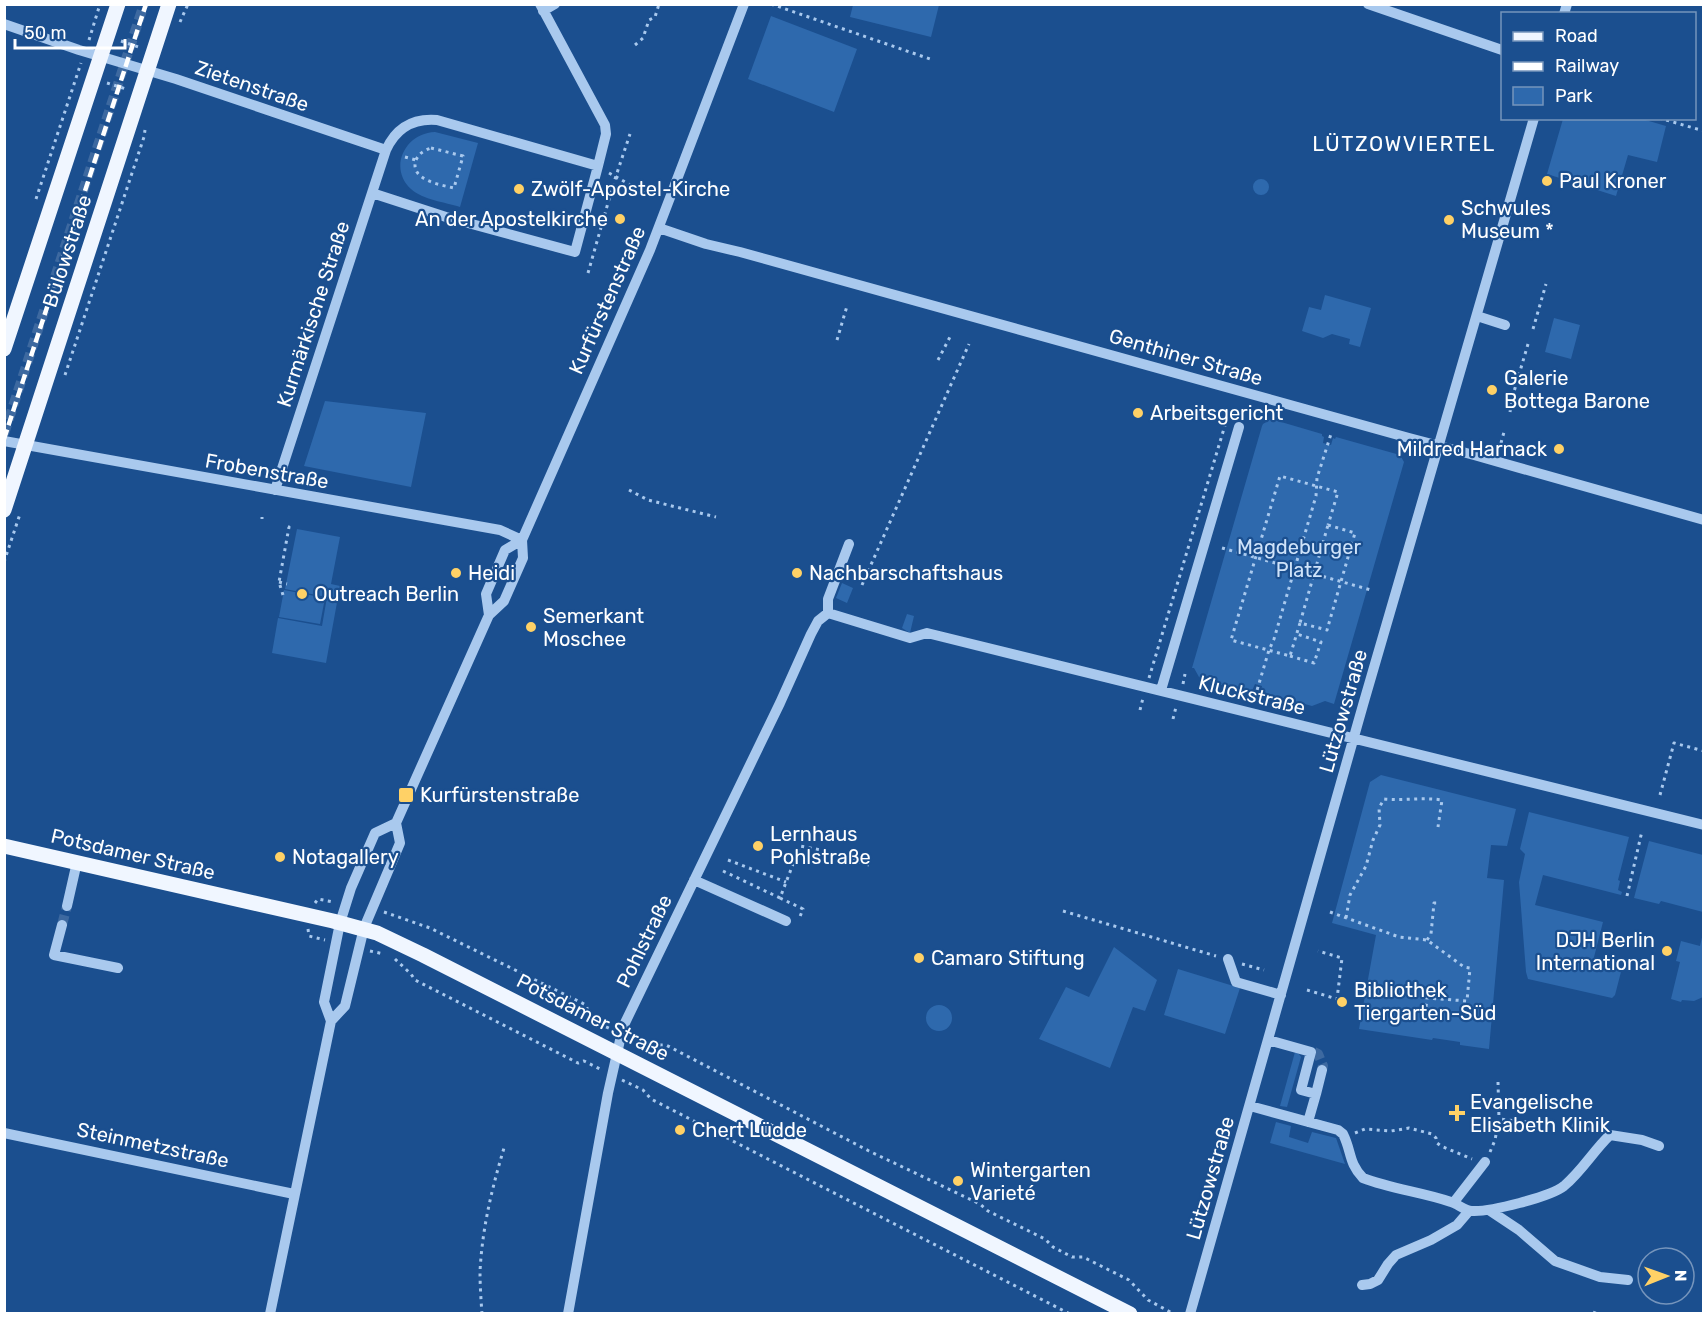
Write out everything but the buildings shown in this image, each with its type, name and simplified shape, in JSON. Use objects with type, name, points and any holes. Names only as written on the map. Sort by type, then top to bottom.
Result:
[{"type":"main road","name":"Bülowstraße","points":[[4,349],[118,4]]},
{"type":"main road","name":"Bülowstraße","points":[[4,510],[169,4]]},
{"type":"main road","name":"Potsdamer Straße","points":[[4,846],[364,928],[415,951],[616,1052],[1130,1314]]},
{"type":"street","points":[[372,194],[575,252],[606,134],[605,124],[542,8],[555,4]]},
{"type":"street","name":"Kurfürstenstraße","points":[[270,1314],[331,1021],[345,1006],[364,928],[400,843],[396,823],[489,615],[504,601],[523,558],[522,540],[659,228],[744,4]]},
{"type":"street","points":[[1368,4],[1501,49]]},
{"type":"street","name":"Zietenstraße","points":[[4,24],[386,150]]},
{"type":"street","points":[[386,150],[391,138],[399,130],[418,120],[427,119],[598,166]]},
{"type":"street","name":"Lützowstraße","points":[[1190,1314],[1353,738],[1533,120]]},
{"type":"street","name":"Kurmärkische Straße","points":[[275,490],[386,150]]},
{"type":"street","name":"Genthiner Straße","points":[[659,228],[706,244],[1704,520]]},
{"type":"street","points":[[1476,319],[1504,328]]},
{"type":"street","points":[[1161,690],[1239,427]]},
{"type":"street","name":"Frobenstraße","points":[[4,441],[501,531],[522,540]]},
{"type":"street","name":"Kurfürstenstraße","points":[[489,615],[486,594],[506,550],[522,540]]},
{"type":"street","points":[[828,613],[828,599],[849,544]]},
{"type":"street","name":"Kluckstraße","points":[[828,613],[910,638],[927,633],[1704,825]]},
{"type":"street","name":"Pohlstraße","points":[[568,1314],[616,1052],[626,1018],[811,634],[818,621],[828,613]]},
{"type":"street","name":"Kurfürstenstraße","points":[[331,1021],[324,1002],[340,923],[351,888],[375,833],[396,823]]},
{"type":"street","points":[[67,906],[77,862]]},
{"type":"street","points":[[694,880],[786,921]]},
{"type":"street","points":[[62,925],[54,955],[118,968]]},
{"type":"street","points":[[1228,959],[1236,982],[1281,995]]},
{"type":"street","points":[[1269,1040],[1312,1052],[1300,1090],[1316,1094]]},
{"type":"street","points":[[1308,1122],[1322,1070]]},
{"type":"street","points":[[1250,1106],[1338,1130],[1344,1134],[1351,1162],[1363,1178],[1454,1202],[1470,1211],[1489,1210],[1522,1202],[1556,1190],[1563,1186],[1610,1135],[1642,1140],[1659,1146]]},
{"type":"street","name":"Steinmetzstraße","points":[[4,1133],[294,1194]]},
{"type":"street","points":[[1454,1202],[1485,1162]]},
{"type":"street","points":[[1489,1210],[1519,1230],[1555,1261],[1600,1277],[1628,1280]]},
{"type":"street","points":[[1362,1285],[1378,1280],[1396,1255],[1457,1226],[1470,1211]]},
{"type":"path","points":[[97,14],[100,4]]},
{"type":"path","points":[[186,11],[188,4]]},
{"type":"path","points":[[634,45],[643,38],[649,20],[655,17],[659,4]]},
{"type":"path","points":[[771,4],[930,59]]},
{"type":"path","points":[[114,39],[147,50]]},
{"type":"path","points":[[100,80],[134,92]]},
{"type":"path","points":[[35,204],[75,81]]},
{"type":"path","points":[[1666,120],[1704,131]]},
{"type":"path","points":[[588,273],[615,176],[630,134]]},
{"type":"path","points":[[64,378],[144,137]]},
{"type":"path","points":[[431,148],[463,156],[454,188],[424,178],[417,170],[416,160],[424,150],[431,148]]},
{"type":"path","points":[[405,157],[416,160]]},
{"type":"path","points":[[615,176],[652,197]]},
{"type":"path","points":[[1533,329],[1546,284]]},
{"type":"path","points":[[837,340],[847,306]]},
{"type":"path","points":[[938,360],[951,334]]},
{"type":"path","points":[[862,585],[969,344]]},
{"type":"path","points":[[1510,412],[1528,344]]},
{"type":"path","points":[[1153,665],[1229,412]]},
{"type":"path","points":[[1502,443],[1504,432]]},
{"type":"path","points":[[1255,697],[1316,496],[1316,486],[1331,434]]},
{"type":"path","points":[[1290,656],[1296,634],[1338,492],[1280,476],[1231,640],[1314,663],[1321,642],[1296,634]]},
{"type":"path","points":[[629,490],[648,500],[716,518]]},
{"type":"path","points":[[4,562],[18,521]]},
{"type":"path","points":[[1300,622],[1327,630],[1355,533],[1328,525]]},
{"type":"path","points":[[282,595],[279,582],[289,527],[285,527]]},
{"type":"path","points":[[1222,548],[1371,590]]},
{"type":"path","points":[[279,582],[287,584]]},
{"type":"path","points":[[1660,795],[1674,743],[1704,751]]},
{"type":"path","points":[[1346,918],[1350,895],[1366,866],[1380,825],[1379,808],[1384,798],[1442,800],[1438,827]]},
{"type":"path","points":[[1627,896],[1642,831]]},
{"type":"path","points":[[723,871],[780,898],[800,846],[826,851],[869,865]]},
{"type":"path","points":[[728,860],[786,882]]},
{"type":"path","points":[[1427,940],[1431,934],[1434,903],[1440,903]]},
{"type":"path","points":[[1063,911],[1264,970]]},
{"type":"path","points":[[1330,912],[1399,937],[1427,940],[1464,967],[1470,968],[1467,1001],[1427,998],[1424,1026]]},
{"type":"path","points":[[401,918],[439,932],[586,1005],[591,1020],[598,1024]]},
{"type":"path","points":[[1307,990],[1337,999],[1342,958],[1318,951]]},
{"type":"path","points":[[389,956],[415,980],[578,1063],[586,1062]]},
{"type":"path","points":[[644,1044],[666,1045],[887,1160],[980,1204],[988,1211],[1045,1239],[1053,1248],[1072,1257],[1083,1257],[1129,1280],[1148,1300],[1174,1314]]},
{"type":"path","points":[[1346,1139],[1365,1129],[1391,1131],[1409,1128],[1432,1134],[1441,1146],[1467,1159],[1485,1162],[1495,1140],[1499,1119],[1498,1082]]},
{"type":"path","points":[[638,1088],[651,1099],[1070,1314]]},
{"type":"path","points":[[1499,1119],[1535,1123]]},
{"type":"path","points":[[1572,1125],[1610,1135]]},
{"type":"path","points":[[482,1314],[480,1272],[486,1218],[504,1148]]},
{"type":"path","points":[[1594,1314],[1596,1308]]},
{"type":"green space","points":[[853,4],[939,5],[931,37],[850,17]]},
{"type":"green space","points":[[771,16],[857,49],[834,112],[748,79]]},
{"type":"green space","points":[[1563,120],[1645,120],[1666,126],[1657,162],[1628,155],[1616,196],[1547,174]]},
{"type":"green space","points":[[435,132],[478,143],[460,207],[416,193],[404,181],[401,162],[408,145],[415,138]]},
{"type":"green space","points":[[1258,179],[1264,179],[1269,187],[1267,193],[1258,195],[1253,190],[1253,184]]},
{"type":"green space","points":[[1325,295],[1371,308],[1360,347],[1349,344],[1350,339],[1332,334],[1323,338],[1302,331],[1309,307],[1321,310]]},
{"type":"green space","points":[[1554,318],[1580,325],[1571,359],[1545,352]]},
{"type":"green space","points":[[325,401],[426,413],[411,487],[304,466]]},
{"type":"green space","name":"Magdeburger Platz","points":[[1271,419],[1322,434],[1323,443],[1331,445],[1333,438],[1336,437],[1400,455],[1404,462],[1334,704],[1325,701],[1312,706],[1261,692],[1262,686],[1255,684],[1251,693],[1203,680],[1192,668],[1262,426]]},
{"type":"green space","points":[[297,529],[340,537],[331,584],[340,586],[326,663],[272,653],[278,618],[322,626],[327,597],[285,589]]},
{"type":"green space","points":[[842,583],[853,588],[847,603],[836,598]]},
{"type":"green space","points":[[284,590],[325,598],[320,624],[279,617]]},
{"type":"green space","points":[[907,614],[914,616],[910,633],[902,628]]},
{"type":"green space","points":[[1381,775],[1516,809],[1507,846],[1491,845],[1487,878],[1504,880],[1489,1049],[1460,1045],[1460,1042],[1359,1029],[1376,935],[1332,923],[1370,782]]},
{"type":"green space","points":[[1529,812],[1629,837],[1618,880],[1620,881],[1618,890],[1622,892],[1621,895],[1543,875],[1535,905],[1603,922],[1593,961],[1622,968],[1615,995],[1612,998],[1528,979],[1519,882],[1525,854],[1520,849]]},
{"type":"green space","points":[[1649,841],[1703,855],[1703,912],[1661,901],[1659,904],[1634,898]]},
{"type":"green space","points":[[1703,933],[1703,997],[1694,1001],[1682,1000],[1681,1002],[1671,999],[1680,962],[1676,961],[1681,941],[1700,946]]},
{"type":"green space","points":[[1114,947],[1157,980],[1145,1011],[1133,1007],[1110,1068],[1039,1039],[1066,987],[1089,997]]},
{"type":"green space","points":[[1178,969],[1240,988],[1225,1034],[1164,1015]]},
{"type":"green space","points":[[939,1005],[948,1009],[952,1018],[948,1027],[939,1031],[930,1027],[926,1018],[930,1009]]},
{"type":"green space","points":[[1295,1052],[1301,1057],[1287,1107],[1280,1106]]},
{"type":"green space","points":[[1276,1122],[1291,1126],[1289,1137],[1308,1143],[1312,1132],[1336,1138],[1345,1164],[1270,1143]]},
{"type":"tunnel","points":[[4,434],[144,4]]},
{"type":"tunnel","points":[[62,925],[67,906]]},
{"type":"tunnel","points":[[1314,1052],[1318,1054],[1323,1066],[1322,1070]]},
{"type":"railway","points":[[4,439],[146,4]]},
{"type":"place","name":"Paul Kroner","points":[[1547,181]]},
{"type":"place","name":"Zwölf-Apostel-Kirche","points":[[519,189]]},
{"type":"place","name":"An der Apostelkirche","points":[[620,219]]},
{"type":"place","name":"Schwules Museum *","points":[[1449,220]]},
{"type":"place","name":"Galerie Bottega Barone","points":[[1492,390]]},
{"type":"place","name":"Arbeitsgericht","points":[[1138,413]]},
{"type":"place","name":"Mildred Harnack","points":[[1559,449]]},
{"type":"place","name":"Heidi","points":[[456,573]]},
{"type":"place","name":"Nachbarschaftshaus","points":[[797,573]]},
{"type":"place","name":"Outreach Berlin","points":[[302,594]]},
{"type":"place","name":"Semerkant Moschee","points":[[531,627]]},
{"type":"place","name":"Kurfürstenstraße","points":[[406,795]]},
{"type":"place","name":"Lernhaus Pohlstraße","points":[[758,846]]},
{"type":"place","name":"Notagallery","points":[[280,857]]},
{"type":"place","name":"DJH Berlin International","points":[[1667,951]]},
{"type":"place","name":"Camaro Stiftung","points":[[919,958]]},
{"type":"place","name":"Bibliothek Tiergarten-Süd","points":[[1342,1002]]},
{"type":"place","name":"Evangelische Elisabeth Klinik","points":[[1457,1113]]},
{"type":"place","name":"Chert Lüdde","points":[[680,1130]]},
{"type":"place","name":"Wintergarten Varieté","points":[[958,1181]]},
{"type":"district","name":"LÜTZOWVIERTEL","points":[[1404,143]]}]
